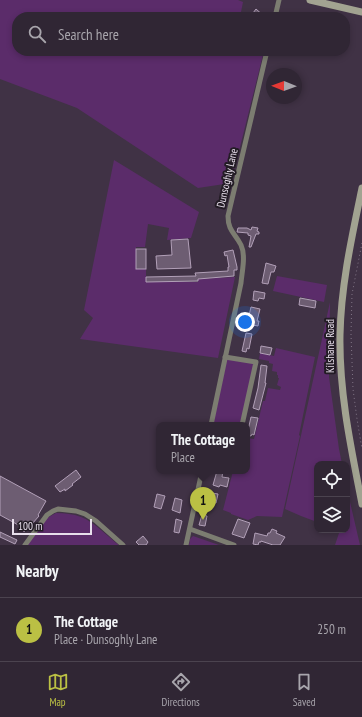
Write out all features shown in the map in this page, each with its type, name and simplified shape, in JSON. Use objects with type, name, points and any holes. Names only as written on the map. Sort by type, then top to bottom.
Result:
[{"type":"street","points":[[310,0],[362,12]]},
{"type":"street","points":[[276,12],[279,2]]},
{"type":"street","name":"Dunsoghly Lane","points":[[212,422],[240,283],[243,255],[241,245],[228,224],[228,216],[266,56]]},
{"type":"street","name":"Kilshane Road","points":[[362,188],[346,268],[340,334],[340,361],[346,422],[362,504]]},
{"type":"street","points":[[225,357],[256,362],[243,422]]},
{"type":"street","points":[[186,545],[201,474]]},
{"type":"street","points":[[25,545],[47,515],[58,509],[76,511],[85,514],[96,521],[123,545]]},
{"type":"street","points":[[190,529],[234,545]]},
{"type":"path","points":[[362,243],[352,294],[353,389],[362,449]]},
{"type":"shaded area","points":[[0,0],[238,0],[243,2],[241,12],[12,12],[12,56],[263,56],[231,183],[198,188],[77,108],[0,79]]},
{"type":"shaded area","points":[[114,160],[199,212],[191,238],[167,240],[169,228],[148,224],[145,247],[136,247],[136,269],[146,269],[146,281],[198,282],[198,279],[235,277],[218,358],[80,339],[93,318],[84,310]]},
{"type":"shaded area","points":[[277,276],[327,285],[324,302],[273,291]]},
{"type":"shaded area","points":[[330,302],[329,377],[341,461],[314,461],[314,521],[285,509]]},
{"type":"shaded area","points":[[276,348],[315,357],[300,436],[282,517],[257,516],[248,520],[223,510],[232,474],[250,474],[250,438],[254,439],[263,401],[265,401],[268,388],[280,390],[281,387],[277,385],[279,378],[277,372],[272,371],[273,364],[269,363],[269,361],[259,359],[260,353],[274,356]]},
{"type":"shaded area","points":[[227,359],[254,363],[242,422],[214,422]]},
{"type":"shaded area","points":[[350,502],[360,545],[335,545],[339,533],[350,533]]},
{"type":"shaded area","points":[[56,513],[72,514],[86,519],[119,545],[25,545],[47,518]]},
{"type":"shaded area","points":[[193,536],[219,545],[189,545],[190,539]]},
{"type":"building","points":[[252,227],[258,228],[257,231],[259,234],[256,234],[251,247],[249,247],[251,236],[248,235],[248,233],[237,232],[238,228],[247,228],[251,230]]},
{"type":"building","points":[[188,239],[191,268],[157,269],[156,256],[172,255],[171,240]]},
{"type":"building","points":[[136,249],[146,249],[146,269],[136,269]]},
{"type":"building","points":[[233,250],[237,267],[237,270],[234,270],[234,276],[198,279],[198,281],[146,282],[146,277],[196,276],[195,273],[228,271],[229,267],[227,255],[225,256],[224,252]]},
{"type":"building","points":[[266,263],[276,266],[274,272],[271,272],[268,284],[262,283]]},
{"type":"building","points":[[254,291],[265,293],[264,299],[259,298],[258,301],[253,300]]},
{"type":"building","points":[[300,298],[316,301],[315,308],[299,305]]},
{"type":"building","points":[[251,307],[260,309],[257,321],[259,321],[258,326],[247,324]]},
{"type":"building","points":[[246,333],[252,334],[249,349],[247,348],[246,352],[242,351]]},
{"type":"building","points":[[261,346],[272,348],[270,355],[260,353]]},
{"type":"building","points":[[261,365],[267,366],[266,383],[259,410],[253,408],[258,388]]},
{"type":"building","points":[[251,417],[258,418],[254,435],[252,434],[251,436],[250,436]]},
{"type":"building","points":[[76,470],[81,477],[65,491],[65,489],[60,492],[55,486]]},
{"type":"building","points":[[216,474],[222,474],[222,477],[229,478],[227,487],[213,485]]},
{"type":"building","points":[[0,476],[46,501],[38,515],[39,516],[24,532],[21,529],[22,527],[0,515]]},
{"type":"building","points":[[212,493],[218,494],[216,503],[210,502]]},
{"type":"building","points":[[157,494],[165,496],[161,509],[154,507]]},
{"type":"building","points":[[175,498],[182,500],[180,513],[172,510]]},
{"type":"building","points":[[202,515],[207,516],[205,526],[199,525]]},
{"type":"building","points":[[176,519],[182,521],[179,533],[174,532]]},
{"type":"building","points":[[238,519],[250,523],[244,538],[232,534]]},
{"type":"building","points":[[272,529],[277,531],[276,533],[285,537],[280,545],[273,545],[261,541],[258,545],[253,544],[255,533],[267,536]]},
{"type":"building","points":[[0,532],[17,540],[15,544],[0,537]]},
{"type":"building","points":[[143,536],[148,542],[146,545],[139,545],[136,542]]},
{"type":"place","name":"The Cottage","points":[[203,520]]}]
